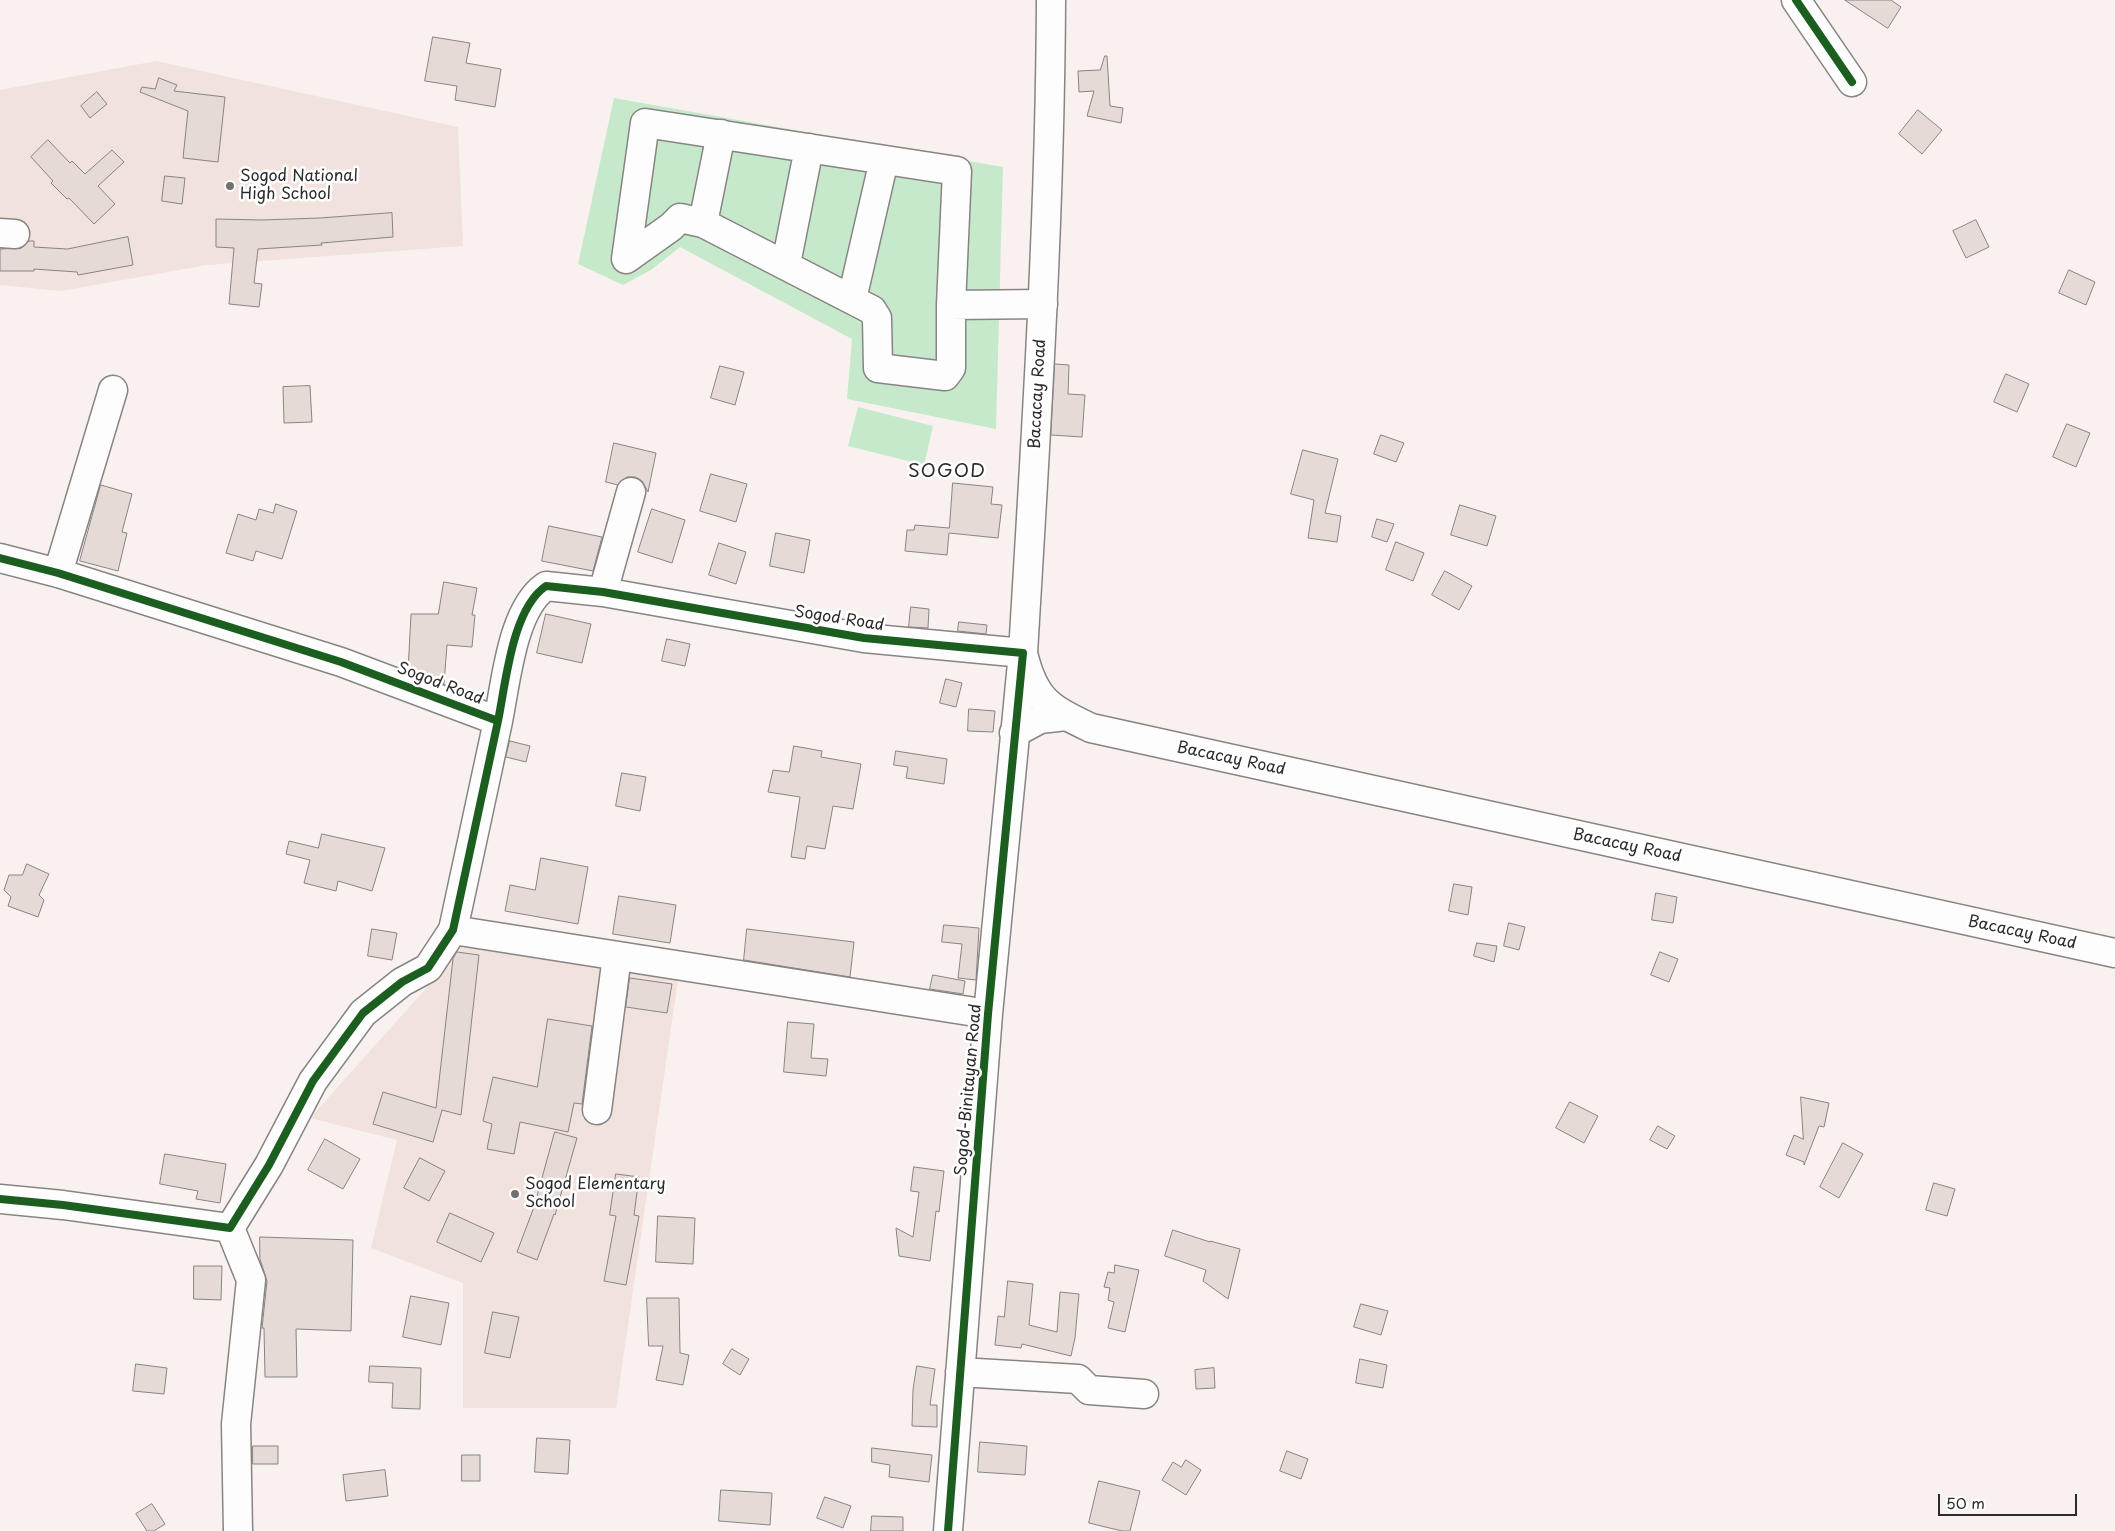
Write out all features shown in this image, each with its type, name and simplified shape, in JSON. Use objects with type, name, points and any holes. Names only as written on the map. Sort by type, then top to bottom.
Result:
[{"type":"street","name":"Bacacay Road","points":[[1051,0],[1043,304],[1023,653],[1034,687],[1046,702],[1066,716],[1091,728],[2115,953]]},
{"type":"street","points":[[1796,0],[1852,82]]},
{"type":"street","points":[[645,123],[721,134],[957,171],[951,305],[951,368],[945,376],[878,368],[877,318],[872,310],[786,264],[703,223],[680,218],[671,227],[626,259],[645,123]]},
{"type":"street","points":[[703,223],[721,134]]},
{"type":"street","points":[[786,264],[809,148]]},
{"type":"street","points":[[852,299],[884,160]]},
{"type":"street","points":[[951,305],[1043,304]]},
{"type":"street","points":[[58,573],[113,390]]},
{"type":"street","points":[[602,592],[631,492]]},
{"type":"street","name":"Sogod Road","points":[[0,558],[58,573],[341,662],[498,721],[514,638],[534,594],[546,586],[602,592],[864,638],[1023,653]]},
{"type":"street","name":"Sogod-Binitayan Road","points":[[948,1531],[988,1014],[1023,653]]},
{"type":"street","points":[[1014,733],[1040,719],[1066,716]]},
{"type":"street","points":[[230,1228],[269,1164],[313,1081],[363,1013],[402,982],[428,968],[452,930],[498,721]]},
{"type":"street","points":[[452,930],[988,1014]]},
{"type":"street","points":[[597,1110],[617,956]]},
{"type":"street","points":[[0,1199],[63,1205],[230,1228]]},
{"type":"street","points":[[230,1228],[251,1280],[236,1424],[238,1531]]},
{"type":"street","points":[[960,1372],[1078,1379],[1089,1390],[1144,1394]]},
{"type":"shaded area","name":"Sogod National High School","points":[[156,61],[458,127],[463,246],[207,265],[61,291],[0,285],[0,90]]},
{"type":"shaded area","name":"Sogod Elementary School","points":[[451,943],[678,980],[616,1408],[463,1408],[463,1283],[371,1248],[397,1140],[310,1118],[437,976]]},
{"type":"green space","points":[[614,98],[1003,167],[996,429],[847,399],[852,339],[680,247],[651,270],[623,285],[578,264]]},
{"type":"green space","points":[[858,407],[933,426],[924,465],[848,446]]},
{"type":"building","points":[[1845,0],[1891,0],[1901,7],[1888,28]]},
{"type":"building","points":[[433,37],[470,43],[466,63],[501,69],[495,107],[455,100],[457,86],[425,81]]},
{"type":"building","points":[[1105,56],[1107,56],[1110,106],[1123,108],[1121,123],[1087,116],[1094,91],[1079,92],[1078,71],[1100,70]]},
{"type":"building","points":[[159,78],[177,85],[174,91],[225,97],[218,162],[183,158],[188,111],[140,92],[142,87],[155,89]]},
{"type":"building","points":[[97,92],[107,104],[90,118],[81,106]]},
{"type":"building","points":[[1918,110],[1942,130],[1922,154],[1899,134]]},
{"type":"building","points":[[48,140],[70,163],[72,161],[85,174],[112,150],[124,162],[98,186],[115,204],[94,224],[69,198],[67,199],[51,183],[53,181],[31,157]]},
{"type":"building","points":[[165,176],[185,178],[182,204],[162,201]]},
{"type":"building","points":[[392,213],[393,237],[321,243],[322,245],[258,249],[254,283],[262,284],[259,307],[229,304],[234,248],[216,247],[216,219],[262,220]]},
{"type":"building","points":[[1976,220],[1989,247],[1966,258],[1953,231]]},
{"type":"building","points":[[128,237],[133,265],[78,275],[77,272],[34,269],[34,271],[0,271],[0,249],[21,248],[29,241],[34,241],[34,247],[67,249]]},
{"type":"building","points":[[2069,270],[2095,282],[2086,305],[2059,293]]},
{"type":"building","points":[[1055,364],[1069,365],[1068,394],[1085,395],[1082,437],[1051,435]]},
{"type":"building","points":[[720,366],[744,372],[735,405],[711,398]]},
{"type":"building","points":[[2006,374],[2029,384],[2017,412],[1994,402]]},
{"type":"building","points":[[310,386],[312,422],[284,423],[283,387]]},
{"type":"building","points":[[2067,424],[2090,433],[2076,467],[2053,457]]},
{"type":"building","points":[[1381,435],[1404,443],[1396,462],[1374,454]]},
{"type":"building","points":[[614,443],[656,453],[648,492],[642,481],[635,477],[627,477],[618,485],[606,482]]},
{"type":"building","points":[[1303,450],[1338,459],[1325,513],[1341,516],[1337,542],[1308,538],[1314,500],[1291,494]]},
{"type":"building","points":[[711,474],[747,484],[736,522],[700,511]]},
{"type":"building","points":[[953,483],[993,487],[991,504],[1002,505],[998,538],[949,533],[947,555],[905,551],[907,530],[914,530],[915,525],[949,528]]},
{"type":"building","points":[[101,485],[132,494],[122,532],[127,533],[118,571],[80,561]]},
{"type":"building","points":[[276,504],[297,511],[282,559],[256,551],[253,561],[226,553],[238,514],[256,520],[259,509],[273,513]]},
{"type":"building","points":[[1460,505],[1496,516],[1487,546],[1451,535]]},
{"type":"building","points":[[652,509],[685,520],[672,563],[638,552]]},
{"type":"building","points":[[1377,519],[1394,524],[1387,542],[1372,537]]},
{"type":"building","points":[[549,526],[602,537],[593,571],[542,561]]},
{"type":"building","points":[[776,533],[810,540],[804,573],[770,566]]},
{"type":"building","points":[[1396,542],[1424,553],[1413,581],[1386,570]]},
{"type":"building","points":[[719,543],[746,552],[736,584],[709,575]]},
{"type":"building","points":[[1445,571],[1472,586],[1459,610],[1432,595]]},
{"type":"building","points":[[444,582],[477,588],[472,615],[475,615],[472,647],[447,645],[444,684],[408,671],[411,614],[438,614]]},
{"type":"building","points":[[911,607],[929,609],[928,628],[909,627]]},
{"type":"building","points":[[546,614],[591,624],[582,663],[537,653]]},
{"type":"building","points":[[959,622],[987,625],[986,634],[958,631]]},
{"type":"building","points":[[667,639],[690,644],[685,666],[662,661]]},
{"type":"building","points":[[946,679],[962,683],[956,707],[940,703]]},
{"type":"building","points":[[969,709],[995,711],[993,732],[968,731]]},
{"type":"building","points":[[510,741],[530,746],[526,762],[506,757]]},
{"type":"building","points":[[794,746],[822,751],[821,757],[861,764],[853,809],[833,806],[825,849],[807,846],[805,859],[791,857],[800,797],[768,792],[773,770],[789,772]]},
{"type":"building","points":[[896,751],[947,759],[944,784],[906,778],[908,767],[894,765]]},
{"type":"building","points":[[622,773],[646,777],[640,811],[616,806]]},
{"type":"building","points":[[322,834],[385,848],[372,891],[338,881],[336,891],[304,883],[310,860],[286,854],[289,841],[318,848]]},
{"type":"building","points":[[541,858],[588,867],[578,924],[505,911],[510,885],[535,890]]},
{"type":"building","points":[[27,864],[49,874],[39,895],[44,900],[38,917],[8,906],[11,897],[4,890],[9,875],[22,875]]},
{"type":"building","points":[[1454,884],[1472,887],[1468,915],[1449,911]]},
{"type":"building","points":[[1656,893],[1677,897],[1673,923],[1652,920]]},
{"type":"building","points":[[619,896],[676,905],[670,943],[613,934]]},
{"type":"building","points":[[1509,923],[1525,927],[1519,950],[1504,946]]},
{"type":"building","points":[[944,925],[979,928],[976,980],[958,978],[962,944],[942,942]]},
{"type":"building","points":[[372,929],[397,933],[392,960],[368,956]]},
{"type":"building","points":[[747,929],[854,942],[850,977],[744,960]]},
{"type":"building","points":[[1477,943],[1497,946],[1494,962],[1474,956]]},
{"type":"building","points":[[457,952],[479,955],[461,1115],[442,1110],[433,1142],[373,1124],[383,1092],[436,1108],[453,959]]},
{"type":"building","points":[[1660,952],[1678,959],[1669,982],[1651,975]]},
{"type":"building","points":[[933,975],[965,981],[963,994],[930,989]]},
{"type":"building","points":[[630,978],[672,984],[667,1013],[626,1007]]},
{"type":"building","points":[[548,1019],[592,1026],[582,1104],[574,1103],[568,1132],[520,1122],[514,1154],[487,1149],[492,1124],[483,1121],[493,1077],[537,1087]]},
{"type":"building","points":[[788,1022],[814,1024],[811,1058],[828,1059],[826,1076],[784,1072]]},
{"type":"building","points":[[1801,1097],[1829,1103],[1824,1127],[1819,1126],[1804,1165],[1804,1162],[1786,1155],[1794,1135],[1803,1139]]},
{"type":"building","points":[[1570,1102],[1598,1116],[1584,1143],[1556,1128]]},
{"type":"building","points":[[1658,1126],[1675,1136],[1667,1149],[1650,1140]]},
{"type":"building","points":[[555,1132],[577,1138],[555,1215],[537,1260],[517,1252],[534,1207]]},
{"type":"building","points":[[325,1139],[360,1159],[343,1189],[308,1170]]},
{"type":"building","points":[[1843,1143],[1863,1154],[1839,1198],[1820,1187]]},
{"type":"building","points":[[165,1154],[226,1164],[220,1203],[196,1199],[198,1191],[160,1184]]},
{"type":"building","points":[[420,1158],[445,1171],[429,1201],[404,1188]]},
{"type":"building","points":[[914,1167],[944,1171],[939,1212],[936,1211],[930,1261],[899,1256],[896,1228],[913,1237],[919,1192],[911,1191]]},
{"type":"building","points":[[616,1174],[639,1177],[634,1215],[639,1216],[626,1285],[604,1281],[616,1216],[610,1215]]},
{"type":"building","points":[[1934,1183],[1955,1189],[1947,1216],[1926,1210]]},
{"type":"building","points":[[450,1213],[494,1233],[481,1262],[437,1242]]},
{"type":"building","points":[[658,1216],[695,1218],[693,1264],[656,1262]]},
{"type":"building","points":[[1173,1230],[1240,1249],[1228,1299],[1203,1281],[1206,1270],[1165,1256]]},
{"type":"building","points":[[260,1237],[353,1240],[351,1331],[296,1329],[297,1377],[265,1377],[264,1328],[262,1328],[267,1281],[260,1259]]},
{"type":"building","points":[[1115,1265],[1139,1270],[1125,1332],[1108,1328],[1114,1302],[1108,1300],[1110,1288],[1104,1287],[1108,1272],[1114,1273]]},
{"type":"building","points":[[194,1266],[222,1266],[221,1300],[194,1299]]},
{"type":"building","points":[[1008,1281],[1033,1284],[1029,1325],[1057,1332],[1060,1292],[1079,1294],[1075,1338],[1071,1356],[1022,1344],[1021,1348],[995,1345],[998,1316],[1004,1317]]},
{"type":"building","points":[[411,1296],[449,1303],[441,1345],[403,1337]]},
{"type":"building","points":[[647,1298],[679,1298],[680,1353],[689,1355],[683,1385],[656,1380],[663,1346],[649,1346]]},
{"type":"building","points":[[1361,1304],[1388,1311],[1381,1335],[1354,1327]]},
{"type":"building","points":[[493,1312],[519,1317],[510,1358],[485,1353]]},
{"type":"building","points":[[732,1349],[749,1359],[740,1375],[723,1364]]},
{"type":"building","points":[[1360,1359],[1387,1365],[1383,1388],[1356,1383]]},
{"type":"building","points":[[136,1364],[167,1368],[164,1394],[133,1391]]},
{"type":"building","points":[[370,1366],[421,1368],[420,1409],[392,1408],[393,1383],[369,1382]]},
{"type":"building","points":[[917,1366],[935,1369],[930,1405],[937,1405],[937,1427],[912,1426],[913,1390]]},
{"type":"building","points":[[1214,1368],[1215,1388],[1196,1389],[1195,1370]]},
{"type":"building","points":[[537,1438],[570,1440],[568,1474],[535,1472]]},
{"type":"building","points":[[980,1442],[1027,1446],[1025,1475],[978,1472]]},
{"type":"building","points":[[253,1446],[278,1446],[278,1464],[253,1464]]},
{"type":"building","points":[[872,1448],[932,1455],[929,1482],[889,1477],[890,1465],[872,1462]]},
{"type":"building","points":[[1287,1451],[1308,1459],[1301,1479],[1280,1471]]},
{"type":"building","points":[[462,1455],[480,1455],[480,1481],[462,1481]]},
{"type":"building","points":[[1186,1460],[1201,1470],[1186,1495],[1162,1480],[1173,1462],[1181,1467]]},
{"type":"building","points":[[385,1470],[388,1496],[346,1501],[343,1475]]},
{"type":"building","points":[[1099,1481],[1140,1491],[1130,1531],[1122,1531],[1089,1523]]},
{"type":"building","points":[[721,1490],[772,1493],[770,1525],[719,1521]]},
{"type":"building","points":[[825,1497],[851,1506],[843,1528],[817,1518]]},
{"type":"building","points":[[152,1504],[165,1524],[154,1531],[147,1531],[136,1514]]},
{"type":"building","points":[[872,1516],[903,1517],[903,1531],[871,1531]]},
{"type":"cycle path","points":[[1796,0],[1852,82]]},
{"type":"cycle path","points":[[0,558],[58,573],[341,662],[498,721],[512,648],[518,629],[525,611],[546,586],[603,592],[864,638],[1023,653],[988,1014],[948,1531]]},
{"type":"cycle path","points":[[0,1199],[63,1205],[230,1228],[269,1165],[313,1081],[363,1013],[402,982],[428,968],[453,930],[498,721]]},
{"type":"place","name":"Sogod National High School","points":[[230,186]]},
{"type":"place","name":"Sogod Elementary School","points":[[515,1194]]},
{"type":"district","name":"SOGOD","points":[[947,472]]}]
